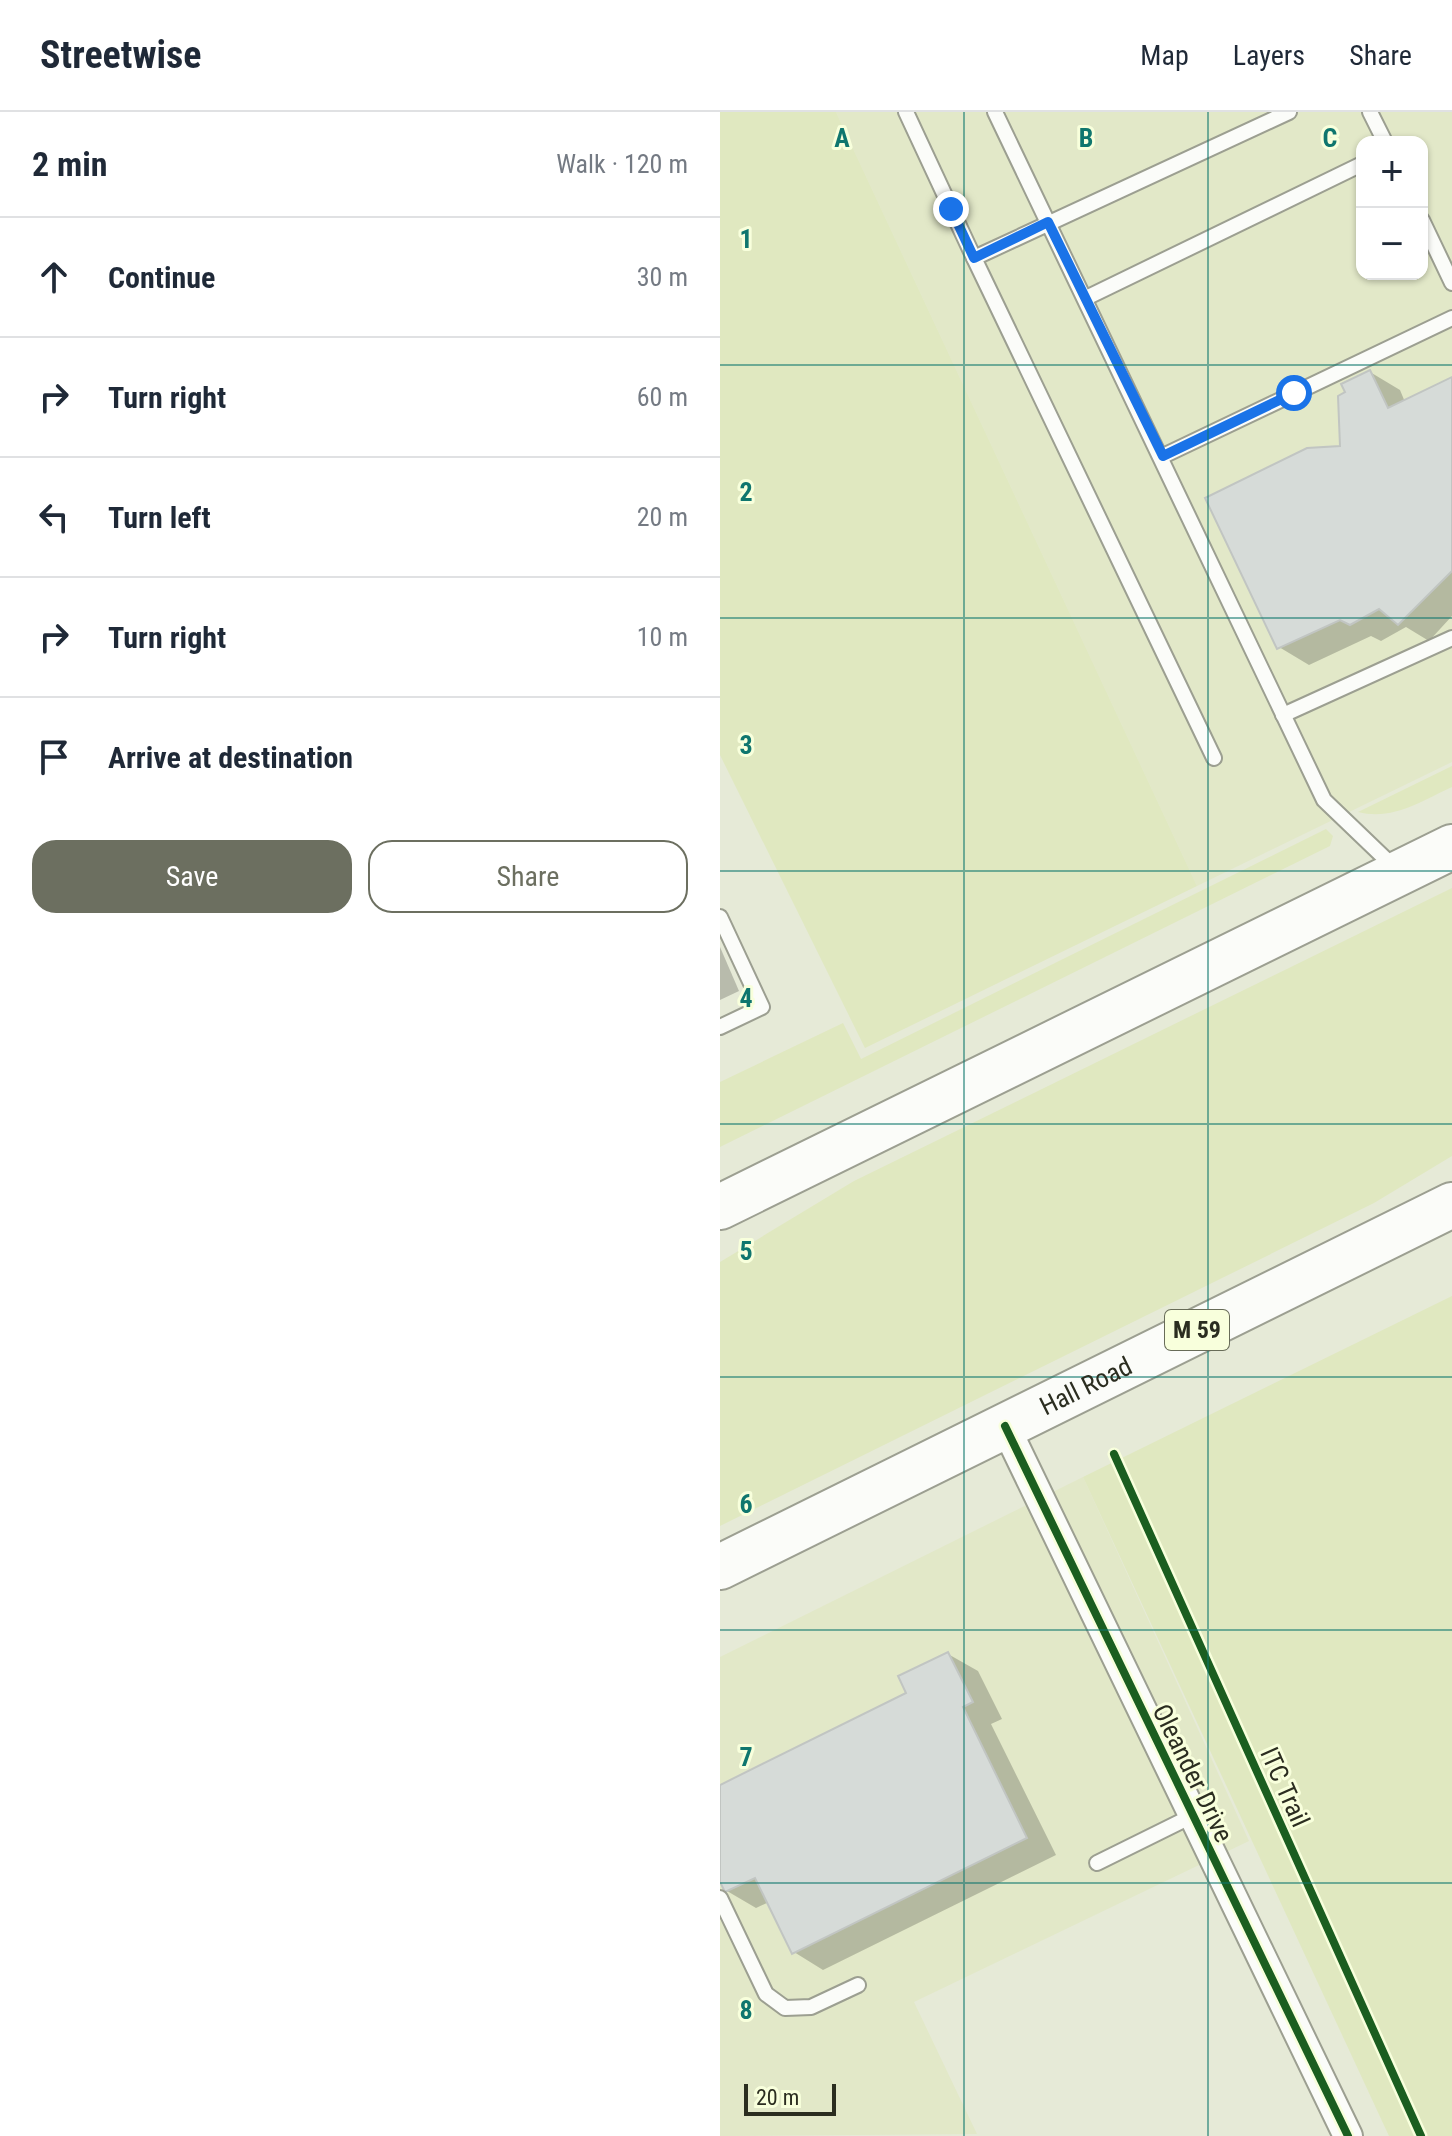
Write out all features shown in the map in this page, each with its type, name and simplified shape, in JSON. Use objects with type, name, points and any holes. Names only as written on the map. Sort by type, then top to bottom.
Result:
[{"type":"highway","points":[[720,1207],[1452,847]]},
{"type":"highway","name":"Hall Road","points":[[720,1567],[1452,1205]]},
{"type":"street","name":"Oleander Drive","points":[[1005,1426],[1348,2136]]},
{"type":"lane","points":[[906,112],[1214,758]]},
{"type":"lane","points":[[995,112],[1163,456],[1324,800],[1400,872]]},
{"type":"lane","points":[[974,258],[1289,112]]},
{"type":"lane","points":[[1370,112],[1382,136]]},
{"type":"lane","points":[[1086,298],[1356,167]]},
{"type":"lane","points":[[1428,233],[1452,283]]},
{"type":"lane","points":[[1163,456],[1452,318]]},
{"type":"lane","points":[[1283,715],[1452,638]]},
{"type":"lane","points":[[720,917],[762,1007],[720,1027]]},
{"type":"lane","points":[[1097,1863],[1192,1816]]},
{"type":"lane","points":[[720,1898],[766,1994],[785,2008],[811,2007],[858,1985]]},
{"type":"shaded area","points":[[720,112],[836,112],[1197,886],[865,1048],[720,755]]},
{"type":"shaded area","points":[[836,112],[1452,112],[1452,762],[1197,886]]},
{"type":"shaded area","points":[[1452,766],[1452,787],[1395,812],[1358,812]]},
{"type":"shaded area","points":[[1326,829],[1333,836],[1330,846],[720,1147],[720,1082],[843,1023],[861,1059]]},
{"type":"shaded area","points":[[1452,888],[1452,1156],[1374,1203],[720,1526],[720,1262],[854,1181]]},
{"type":"shaded area","points":[[1452,1296],[1452,2136],[1389,2136],[1083,1477]]},
{"type":"shaded area","points":[[1083,1477],[1249,1841],[914,2002],[977,2134],[720,2136],[720,1657]]},
{"type":"building","points":[[1370,370],[1388,408],[1452,377],[1452,571],[1398,625],[1379,609],[1350,625],[1340,620],[1277,649],[1205,498],[1307,448],[1340,446],[1338,396],[1345,392],[1341,384]]},
{"type":"building","points":[[948,1652],[973,1702],[963,1707],[1027,1838],[792,1954],[755,1878],[725,1892],[720,1882],[720,1785],[906,1693],[898,1676]]},
{"type":"cycle path","points":[[1005,1426],[1348,2136]]},
{"type":"cycle path","name":"ITC Trail","points":[[1114,1454],[1421,2136]]},
{"type":"route","points":[[951,209],[974,258],[1048,222],[1163,456],[1294,393]]}]
